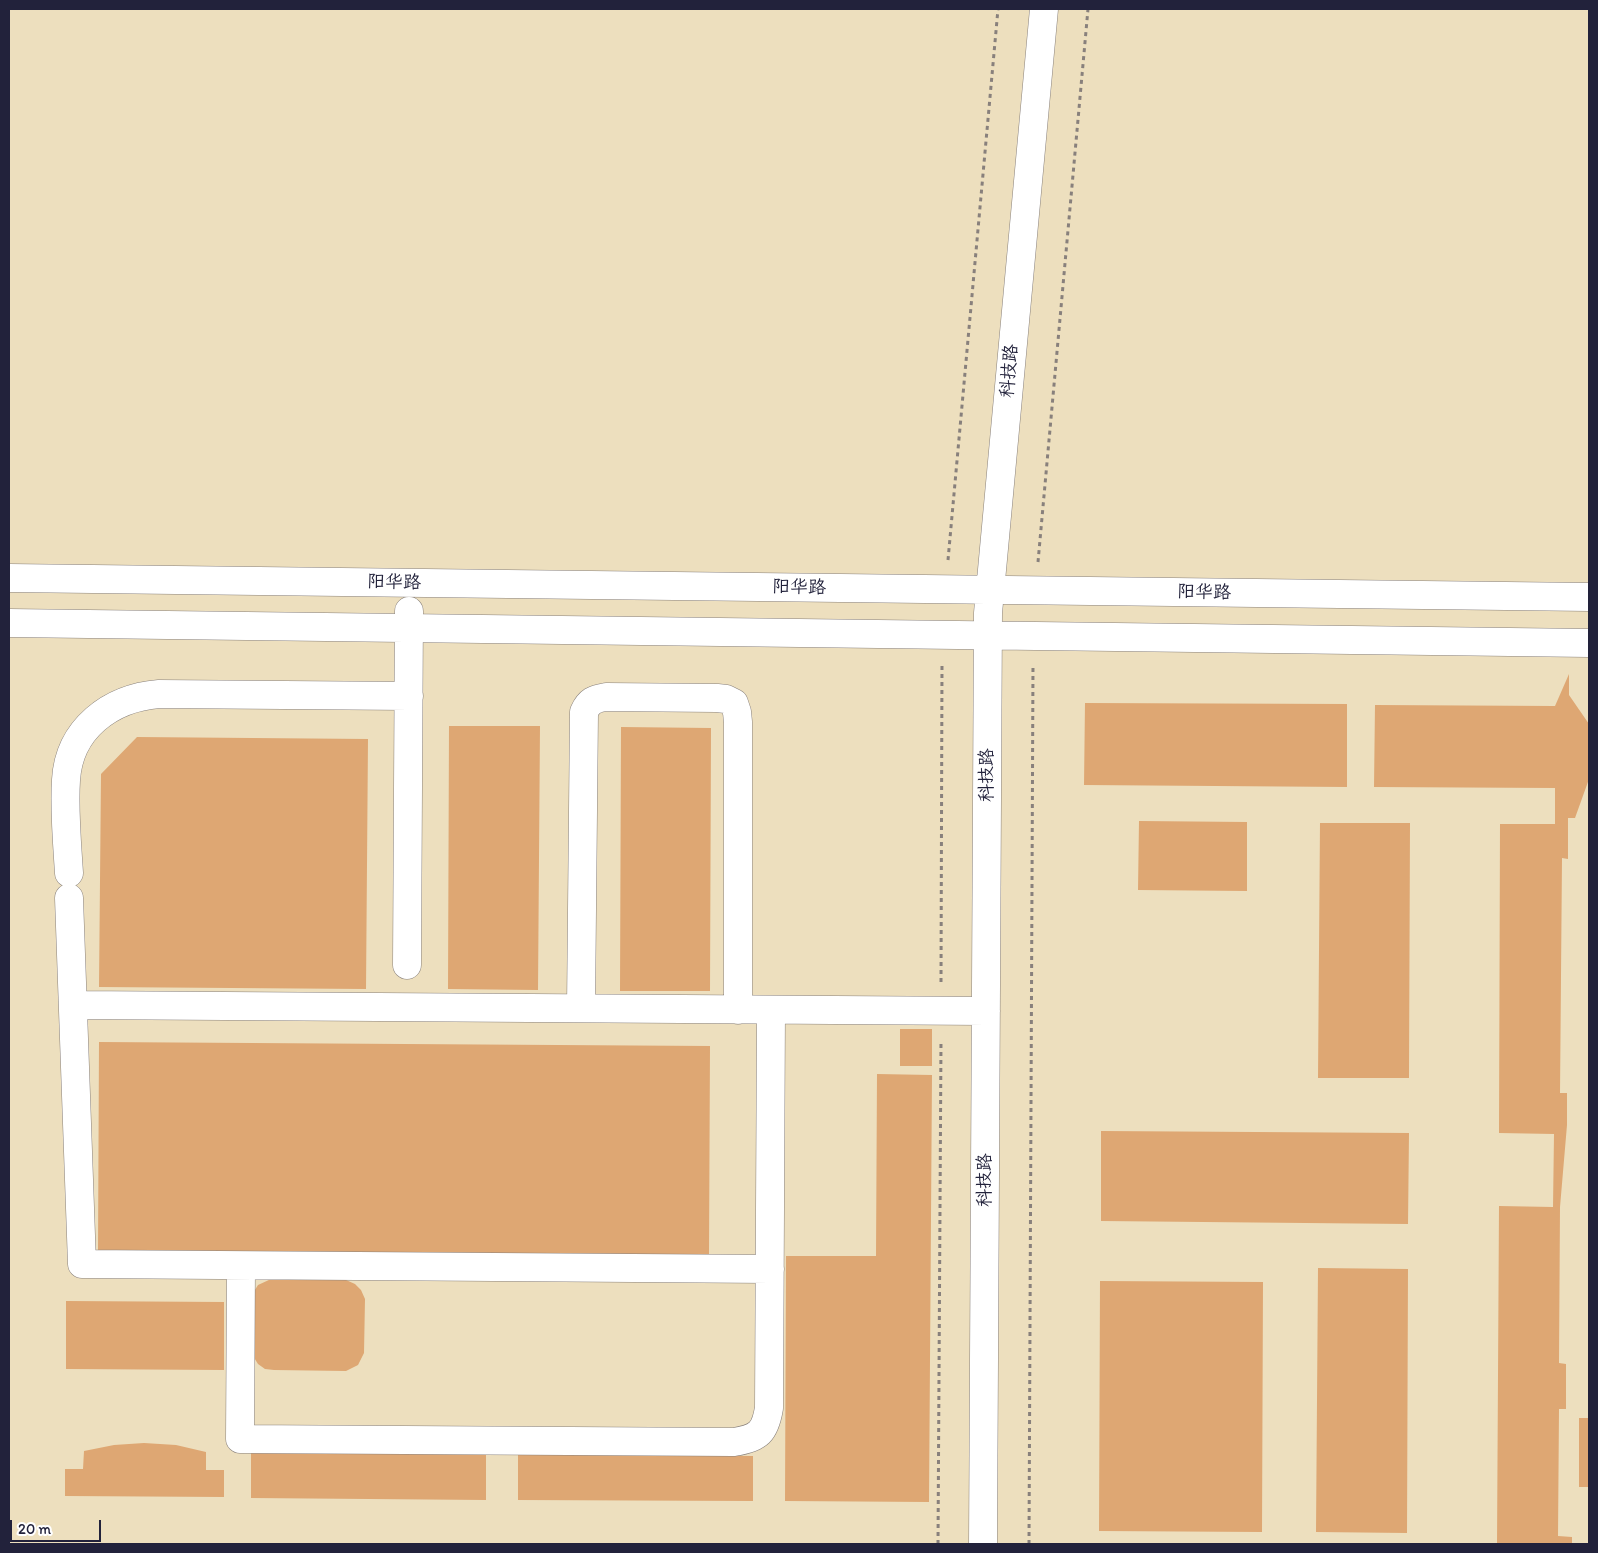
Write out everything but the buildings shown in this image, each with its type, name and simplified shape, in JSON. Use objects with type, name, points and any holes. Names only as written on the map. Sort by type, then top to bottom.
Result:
[{"type":"street","name":"科技路","points":[[984,1544],[988,636],[990,590],[1044,9]]},
{"type":"street","name":"阳华路","points":[[9,578],[1589,598]]},
{"type":"street","points":[[407,965],[409,611]]},
{"type":"street","points":[[9,624],[1589,643]]},
{"type":"street","points":[[409,696],[159,694],[131,698],[118,703],[96,718],[78,740],[68,766],[66,793],[82,1264],[770,1269]]},
{"type":"street","points":[[581,1008],[584,712],[588,703],[596,698],[708,698],[726,699],[734,703],[738,722],[738,1010]]},
{"type":"street","points":[[73,1005],[986,1012]]},
{"type":"street","points":[[241,1266],[240,1438],[665,1442],[734,1442],[748,1440],[760,1434],[767,1422],[770,1408],[771,1010]]},
{"type":"path","points":[[947,569],[998,9]]},
{"type":"path","points":[[1038,570],[1088,9]]},
{"type":"path","points":[[941,985],[942,656]]},
{"type":"path","points":[[1029,1544],[1033,656]]},
{"type":"path","points":[[938,1544],[941,1035]]}]
